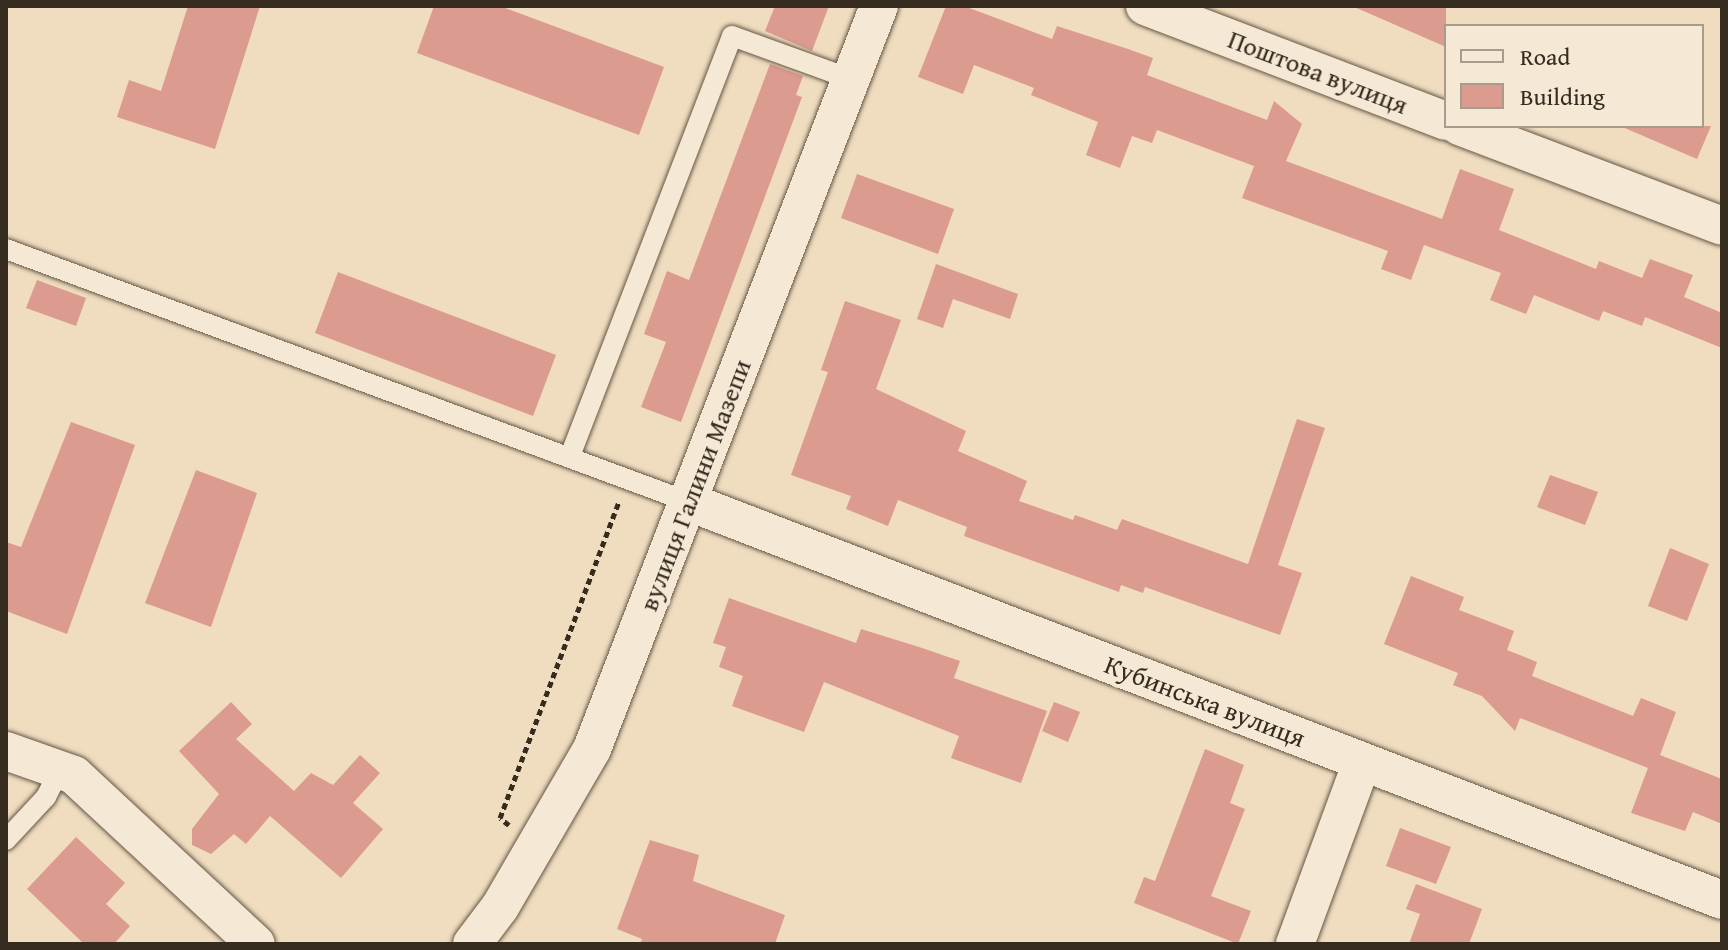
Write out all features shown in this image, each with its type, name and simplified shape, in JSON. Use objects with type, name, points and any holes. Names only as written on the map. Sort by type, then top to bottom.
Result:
[{"type":"street","name":"вулиця Галини Мазепи","points":[[472,944],[538,846],[592,749],[879,6]]},
{"type":"street","name":"Поштова вулиця","points":[[1145,6],[1444,120]]},
{"type":"street","points":[[1464,128],[1722,226]]},
{"type":"street","name":"Кубинська вулиця","points":[[689,502],[1722,900]]},
{"type":"street","points":[[6,751],[74,775],[256,944]]},
{"type":"street","points":[[1295,944],[1362,762]]},
{"type":"lane","points":[[570,456],[732,36],[851,79]]},
{"type":"lane","points":[[6,249],[689,502]]},
{"type":"lane","points":[[6,840],[46,797],[60,770]]},
{"type":"path","points":[[538,846],[500,818],[628,478]]},
{"type":"building","points":[[188,6],[260,6],[215,149],[117,117],[129,80],[161,91]]},
{"type":"building","points":[[434,6],[500,6],[664,67],[639,135],[417,53]]},
{"type":"building","points":[[775,6],[829,6],[812,51],[765,31]]},
{"type":"building","points":[[946,6],[964,6],[1052,39],[1057,26],[1128,49],[1153,58],[1147,75],[1267,120],[1274,101],[1302,124],[1286,161],[1442,219],[1460,169],[1514,189],[1499,230],[1596,269],[1599,261],[1642,278],[1650,259],[1693,275],[1684,297],[1722,313],[1722,348],[1645,317],[1642,326],[1603,311],[1599,321],[1534,295],[1526,314],[1490,300],[1501,273],[1424,245],[1411,280],[1381,269],[1388,251],[1242,198],[1254,166],[1157,130],[1152,143],[1132,136],[1120,168],[1086,155],[1098,122],[1031,95],[1034,88],[974,65],[963,94],[918,77]]},
{"type":"building","points":[[1352,6],[1446,6],[1444,46]]},
{"type":"building","points":[[770,64],[803,76],[796,95],[802,97],[681,422],[641,407],[666,342],[644,334],[667,271],[689,280]]},
{"type":"building","points":[[1711,126],[1697,159],[1625,128]]},
{"type":"building","points":[[857,174],[954,209],[938,254],[841,218]]},
{"type":"building","points":[[936,264],[1018,294],[1010,319],[953,299],[943,328],[917,319]]},
{"type":"building","points":[[338,272],[556,355],[533,416],[315,333]]},
{"type":"building","points":[[37,280],[86,298],[76,326],[26,308]]},
{"type":"building","points":[[845,301],[901,320],[876,389],[966,431],[958,451],[1027,481],[1019,501],[1073,520],[1075,515],[1117,530],[1122,519],[1248,564],[1297,419],[1325,428],[1278,565],[1302,573],[1280,635],[1145,587],[1143,593],[1121,585],[1119,592],[964,536],[967,527],[898,500],[888,526],[846,509],[851,496],[791,475],[828,372],[821,370]]},
{"type":"building","points":[[71,422],[135,445],[67,634],[6,611],[6,542],[21,547]]},
{"type":"building","points":[[196,470],[257,493],[211,627],[145,603]]},
{"type":"building","points":[[1550,475],[1598,492],[1585,525],[1537,507]]},
{"type":"building","points":[[1670,548],[1709,564],[1687,621],[1648,606]]},
{"type":"building","points":[[1411,576],[1464,597],[1459,610],[1514,631],[1507,650],[1537,662],[1532,676],[1633,716],[1641,698],[1676,712],[1660,755],[1722,779],[1722,824],[1693,812],[1685,831],[1631,813],[1648,768],[1520,718],[1515,731],[1482,696],[1453,685],[1458,673],[1384,644]]},
{"type":"building","points":[[729,598],[856,643],[861,629],[960,661],[954,678],[1047,711],[1021,783],[951,758],[959,736],[824,682],[804,732],[732,706],[743,676],[719,667],[726,647],[713,643]]},
{"type":"building","points":[[231,702],[252,724],[236,739],[294,791],[311,773],[333,785],[360,755],[380,773],[353,803],[383,829],[341,878],[270,816],[246,844],[234,834],[211,854],[192,845],[192,829],[219,794],[179,751]]},
{"type":"building","points":[[1054,702],[1080,712],[1068,742],[1042,731]]},
{"type":"building","points":[[1205,749],[1244,765],[1230,803],[1245,809],[1211,896],[1251,911],[1238,944],[1134,903],[1144,877],[1155,881]]},
{"type":"building","points":[[1400,828],[1451,847],[1436,884],[1386,866]]},
{"type":"building","points":[[76,837],[125,883],[106,904],[130,926],[114,944],[84,944],[27,889]]},
{"type":"building","points":[[650,840],[699,855],[693,881],[785,915],[775,944],[640,944],[642,939],[617,929]]},
{"type":"building","points":[[1416,884],[1482,909],[1469,944],[1409,944],[1420,914],[1406,909]]}]
